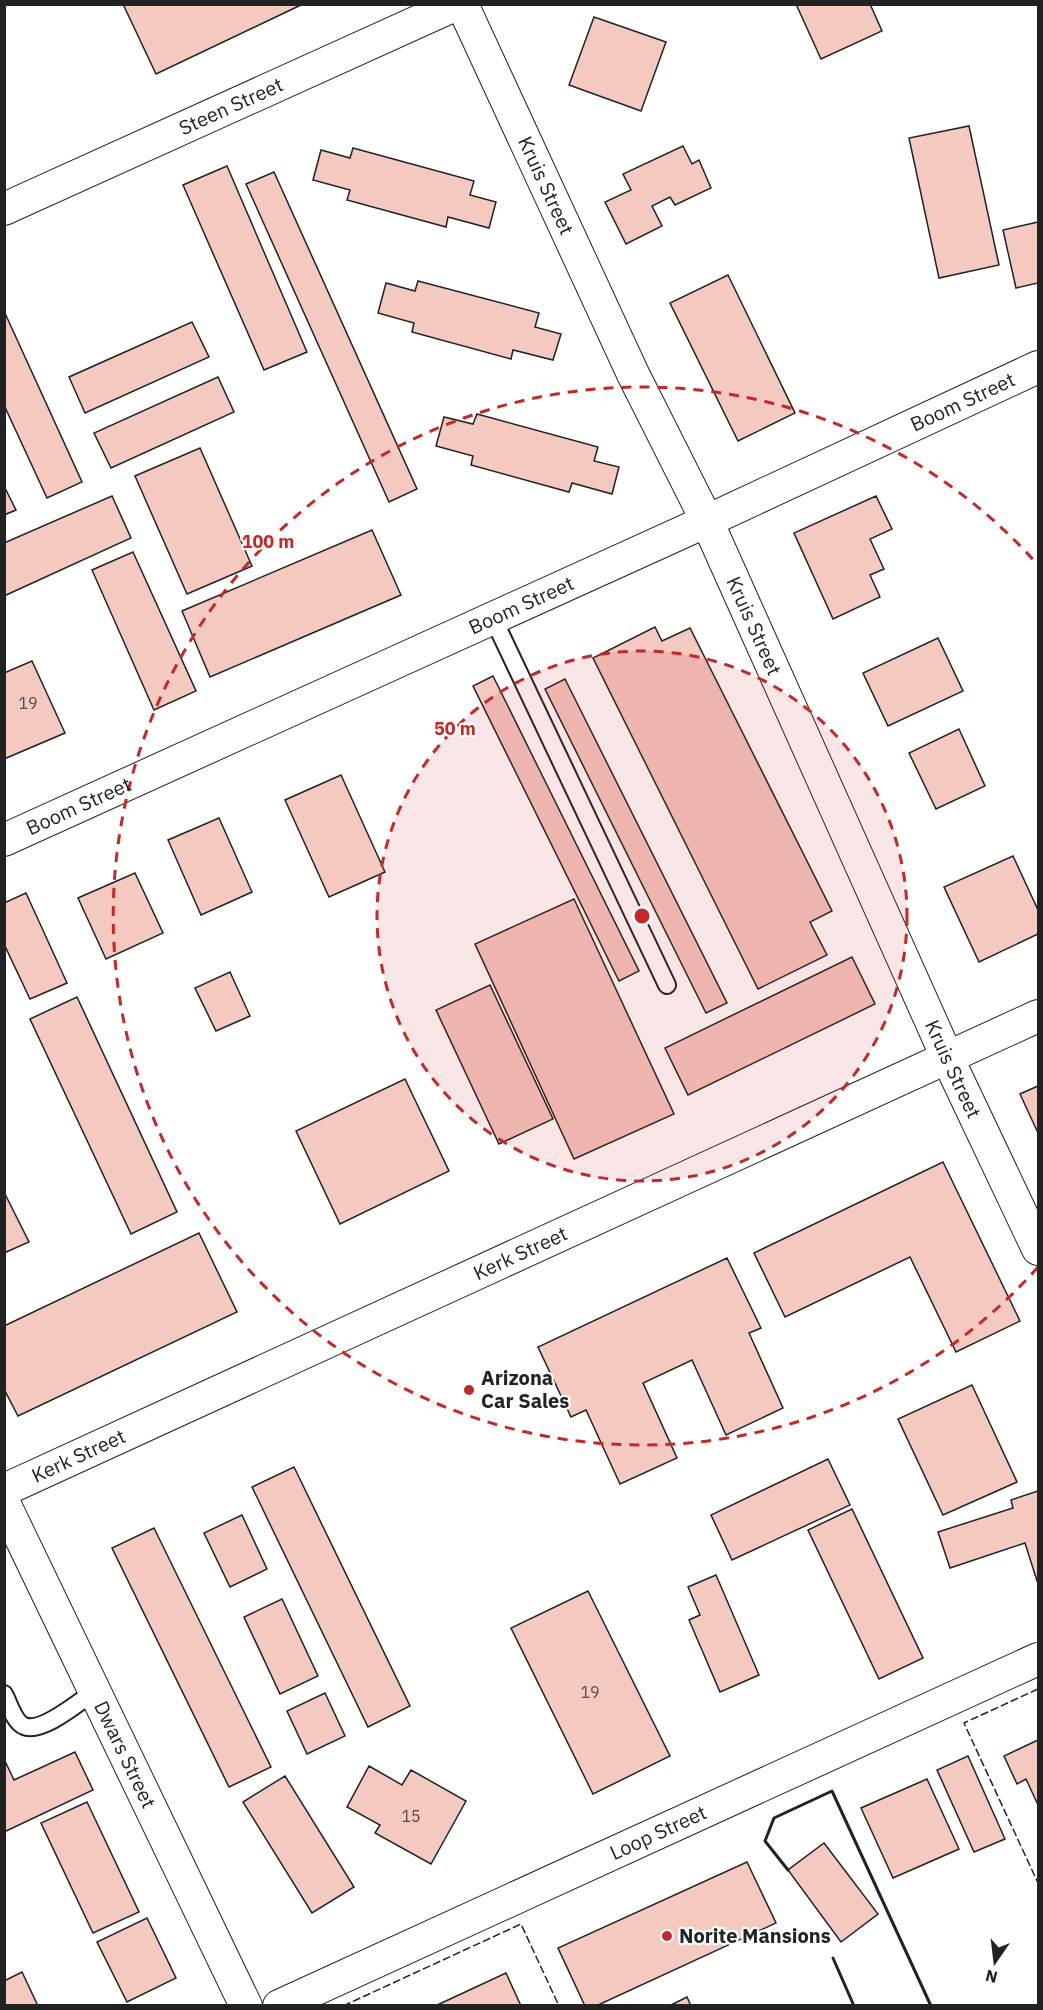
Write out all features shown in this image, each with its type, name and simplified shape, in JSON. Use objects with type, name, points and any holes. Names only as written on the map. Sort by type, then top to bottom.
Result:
[{"type":"street","name":"Steen Street","points":[[4,209],[457,4]]},
{"type":"street","name":"Kruis Street","points":[[462,4],[633,374],[707,521],[947,1057],[1038,1249]]},
{"type":"street","name":"Boom Street","points":[[4,840],[707,521],[1038,367]]},
{"type":"street","name":"Kerk Street","points":[[4,1490],[1038,1016]]},
{"type":"street","name":"Dwars Street","points":[[4,1503],[246,2006]]},
{"type":"street","name":"Loop Street","points":[[279,2006],[1038,1659]]},
{"type":"lane","points":[[493,618],[667,985]]},
{"type":"lane","points":[[4,1694],[16,1719],[23,1726],[34,1728],[49,1722],[95,1691]]},
{"type":"building","points":[[123,4],[303,4],[156,74]]},
{"type":"building","points":[[796,4],[870,4],[882,31],[821,59]]},
{"type":"building","points":[[594,17],[666,42],[641,111],[569,85]]},
{"type":"building","points":[[969,126],[999,265],[939,278],[909,138]]},
{"type":"building","points":[[683,146],[692,164],[699,160],[711,188],[675,205],[670,197],[652,206],[662,226],[626,244],[605,202],[631,190],[623,174]]},
{"type":"building","points":[[353,148],[474,181],[470,195],[496,202],[489,228],[448,217],[446,227],[347,200],[350,190],[313,180],[321,150],[350,158]]},
{"type":"building","points":[[227,166],[307,352],[264,370],[183,185]]},
{"type":"building","points":[[274,172],[417,489],[389,502],[246,184]]},
{"type":"building","points":[[1038,222],[1038,283],[1016,288],[1003,230]]},
{"type":"building","points":[[728,275],[795,413],[738,441],[670,303]]},
{"type":"building","points":[[418,281],[539,313],[535,327],[561,334],[553,360],[513,350],[511,359],[412,332],[414,323],[378,313],[386,283],[415,291]]},
{"type":"building","points":[[4,311],[82,482],[47,498],[4,405]]},
{"type":"building","points":[[192,322],[209,357],[85,413],[69,377]]},
{"type":"building","points":[[218,377],[234,412],[111,468],[94,433]]},
{"type":"building","points":[[477,414],[598,447],[594,461],[619,467],[612,494],[572,483],[569,492],[471,465],[473,456],[436,446],[444,417],[473,424]]},
{"type":"building","points":[[200,448],[252,566],[187,594],[135,476]]},
{"type":"building","points":[[4,486],[16,510],[4,515]]},
{"type":"building","points":[[112,496],[131,538],[4,596],[4,543]]},
{"type":"building","points":[[876,496],[892,529],[870,539],[884,569],[870,575],[880,597],[833,619],[794,533]]},
{"type":"building","points":[[372,530],[401,595],[210,677],[182,611]]},
{"type":"building","points":[[133,552],[196,691],[154,710],[92,570]]},
{"type":"building","points":[[655,627],[662,641],[690,628],[832,911],[810,922],[827,955],[758,989],[593,658]]},
{"type":"building","points":[[938,638],[963,691],[888,726],[863,673]]},
{"type":"building","points":[[32,661],[65,733],[4,759],[4,673]]},
{"type":"building","points":[[493,676],[639,971],[619,981],[473,686]]},
{"type":"building","points":[[565,679],[727,1003],[706,1013],[545,689]]},
{"type":"building","points":[[959,729],[985,786],[936,809],[909,753]]},
{"type":"building","points":[[341,775],[385,872],[329,897],[285,800]]},
{"type":"building","points":[[219,818],[252,892],[201,915],[168,840]]},
{"type":"building","points":[[1013,856],[1038,910],[1038,934],[979,962],[944,887]]},
{"type":"building","points":[[135,873],[163,933],[106,959],[78,898]]},
{"type":"building","points":[[26,893],[67,983],[30,999],[4,944],[4,903]]},
{"type":"building","points":[[574,899],[674,1114],[574,1159],[475,944]]},
{"type":"building","points":[[852,957],[875,1004],[688,1095],[665,1048]]},
{"type":"building","points":[[230,972],[250,1016],[216,1031],[195,988]]},
{"type":"building","points":[[490,985],[553,1119],[499,1144],[436,1010]]},
{"type":"building","points":[[77,997],[177,1212],[131,1234],[30,1019]]},
{"type":"building","points":[[405,1079],[449,1171],[340,1224],[296,1131]]},
{"type":"building","points":[[1038,1086],[1038,1133],[1020,1094]]},
{"type":"building","points":[[943,1162],[1020,1321],[956,1352],[910,1257],[785,1317],[754,1253]]},
{"type":"building","points":[[4,1192],[29,1242],[4,1253]]},
{"type":"building","points":[[199,1233],[237,1312],[18,1416],[4,1389],[4,1326]]},
{"type":"building","points":[[727,1258],[761,1328],[749,1333],[783,1408],[726,1435],[692,1360],[643,1383],[677,1458],[620,1484],[586,1410],[571,1417],[538,1347]]},
{"type":"building","points":[[972,1385],[1017,1482],[943,1515],[898,1419]]},
{"type":"building","points":[[828,1459],[850,1505],[732,1560],[711,1515]]},
{"type":"building","points":[[294,1467],[410,1706],[368,1727],[252,1487]]},
{"type":"building","points":[[1038,1491],[1038,1584],[1025,1543],[950,1568],[938,1532],[1013,1508],[1011,1500]]},
{"type":"building","points":[[852,1509],[923,1658],[879,1679],[808,1530]]},
{"type":"building","points":[[242,1515],[267,1569],[230,1587],[204,1533]]},
{"type":"building","points":[[154,1528],[271,1767],[229,1787],[112,1548]]},
{"type":"building","points":[[716,1575],[759,1675],[720,1692],[689,1620],[700,1615],[688,1587]]},
{"type":"building","points":[[588,1591],[670,1756],[593,1794],[511,1628]]},
{"type":"building","points":[[282,1599],[318,1676],[280,1694],[244,1617]]},
{"type":"building","points":[[325,1693],[345,1736],[307,1754],[287,1711]]},
{"type":"building","points":[[1038,1740],[1038,1805],[1026,1779],[1017,1784],[1004,1756]]},
{"type":"building","points":[[75,1752],[93,1790],[4,1832],[4,1759],[14,1780]]},
{"type":"building","points":[[968,1756],[1005,1839],[974,1852],[937,1770]]},
{"type":"building","points":[[369,1766],[402,1785],[411,1770],[466,1801],[431,1864],[375,1833],[380,1825],[347,1807]]},
{"type":"building","points":[[285,1776],[354,1887],[312,1913],[243,1802]]},
{"type":"building","points":[[927,1779],[959,1849],[893,1878],[861,1808]]},
{"type":"building","points":[[87,1802],[139,1912],[93,1933],[41,1823]]},
{"type":"building","points":[[824,1843],[878,1914],[841,1942],[788,1870]]},
{"type":"building","name":"Norite Mansions","points":[[747,1862],[776,1923],[596,2006],[585,2006],[558,1948]]},
{"type":"building","points":[[147,1918],[176,1978],[127,2002],[97,1942]]},
{"type":"building","points":[[22,1972],[38,2006],[4,2006],[4,1981]]},
{"type":"building","points":[[506,1973],[521,2006],[435,2006]]},
{"type":"building","points":[[687,1997],[691,2006],[669,2006]]},
{"type":"fence","points":[[1038,1689],[964,1723],[1038,1883]]},
{"type":"fence","points":[[343,2006],[521,1924],[559,2006]]},
{"type":"wall","points":[[788,1870],[765,1841],[774,1818],[832,1791],[931,2006]]},
{"type":"wall","points":[[833,1958],[854,2006]]},
{"type":"place","name":"Arizona Car Sales","points":[[469,1390]]},
{"type":"place","name":"Norite Mansions","points":[[667,1936]]}]
